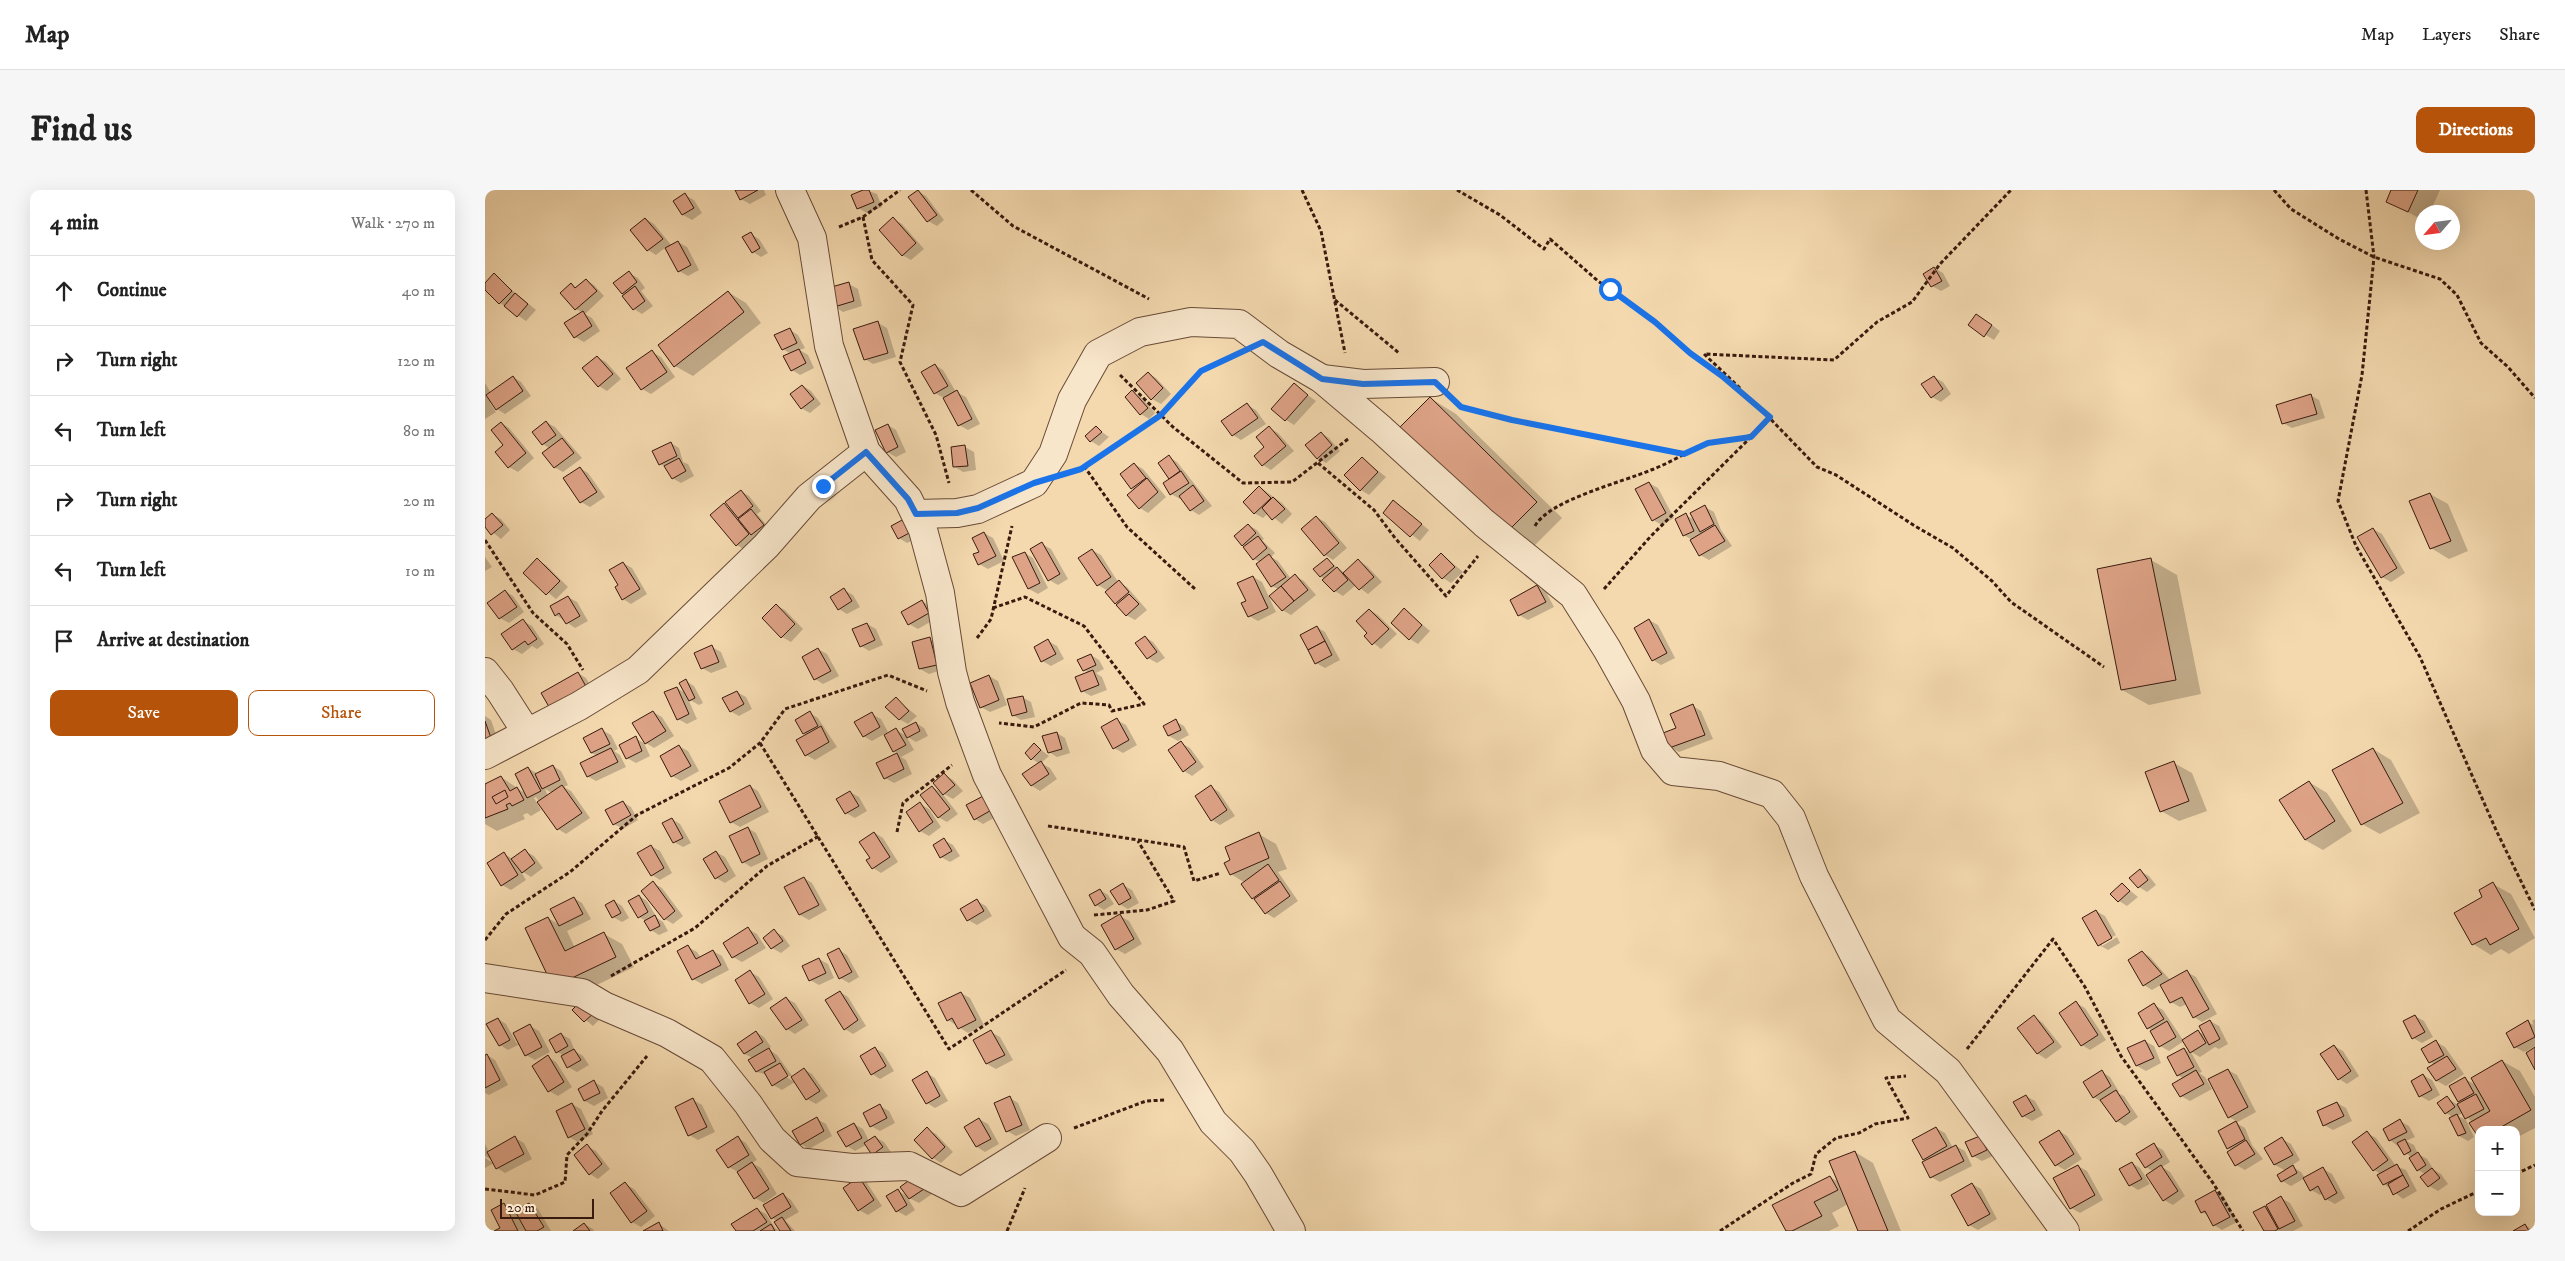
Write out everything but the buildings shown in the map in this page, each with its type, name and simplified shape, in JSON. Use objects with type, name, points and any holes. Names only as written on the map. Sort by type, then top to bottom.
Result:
[{"type":"street","points":[[790,190],[811,238],[829,346],[866,452],[908,499],[923,530],[941,593],[952,672],[987,775],[1072,937],[1092,953],[1121,995],[1169,1051],[1213,1122],[1242,1150],[1291,1231]]},
{"type":"street","points":[[916,514],[957,513],[978,508],[1034,483],[1053,454],[1072,400],[1098,354],[1139,332],[1191,322],[1239,324],[1263,342],[1322,379],[1381,429],[1496,533],[1573,595],[1636,702],[1655,750],[1673,771],[1719,776],[1773,794],[1791,818],[1815,876],[1887,1020],[1948,1071],[2065,1231]]},
{"type":"street","points":[[1322,379],[1351,383],[1435,382]]},
{"type":"street","points":[[485,755],[527,734],[638,670],[766,546],[809,497],[866,452]]},
{"type":"street","points":[[485,672],[500,690],[527,734]]},
{"type":"street","points":[[485,978],[582,993],[604,1006],[667,1033],[712,1059],[749,1104],[772,1139],[797,1162],[852,1168],[909,1166],[961,1192],[1047,1138]]},
{"type":"path","points":[[811,238],[863,217],[900,190]]},
{"type":"path","points":[[971,190],[1013,226],[1191,322]]},
{"type":"path","points":[[1302,190],[1321,231],[1351,383]]},
{"type":"path","points":[[1457,190],[1500,215],[1544,249],[1550,239],[1598,281],[1655,322],[1690,353],[1730,382],[1770,417]]},
{"type":"path","points":[[2011,190],[1940,264],[1913,302],[1877,322],[1834,360],[1704,354],[1770,417],[1817,467],[1836,475],[1953,548],[1992,581],[2011,602],[2104,667]]},
{"type":"path","points":[[2274,190],[2291,209],[2339,239],[2373,257],[2440,279],[2457,295],[2481,343],[2508,367],[2535,398]]},
{"type":"path","points":[[2366,190],[2373,257],[2363,376],[2338,501],[2356,546],[2420,657],[2496,830],[2535,910]]},
{"type":"path","points":[[863,217],[872,260],[913,305],[900,362],[936,435],[957,513]]},
{"type":"path","points":[[1335,300],[1435,382],[1461,407],[1512,420],[1684,454]]},
{"type":"path","points":[[1034,483],[1084,466],[1161,415],[1201,371],[1263,342]]},
{"type":"path","points":[[1098,354],[1161,415],[1243,483],[1292,482],[1355,433],[1369,427],[1381,429]]},
{"type":"path","points":[[1583,611],[1651,536],[1770,417]]},
{"type":"path","points":[[1520,553],[1539,517],[1578,497],[1652,470],[1708,443],[1751,437]]},
{"type":"path","points":[[1318,463],[1374,510],[1395,538],[1446,596],[1496,533]]},
{"type":"path","points":[[1084,466],[1127,527],[1195,589]]},
{"type":"path","points":[[485,540],[533,613],[567,644],[598,694]]},
{"type":"path","points":[[970,728],[991,722],[1034,727],[1081,704],[1109,705],[1111,710],[1144,704],[1084,626],[1025,597],[993,608]]},
{"type":"path","points":[[485,940],[506,914],[571,872],[637,814],[729,768],[760,744],[785,709],[889,675],[929,693]]},
{"type":"path","points":[[760,744],[819,836],[949,1049],[1092,953]]},
{"type":"path","points":[[1010,820],[1184,847],[1194,881],[1221,873]]},
{"type":"path","points":[[582,993],[695,928],[767,866],[819,836]]},
{"type":"path","points":[[1059,914],[1107,915],[1147,910],[1173,901],[1138,840]]},
{"type":"path","points":[[1720,1231],[1793,1183],[1811,1174],[1816,1154],[1836,1138],[1859,1133],[1875,1124],[1909,1118],[1886,1078],[1948,1071],[2053,939],[2085,987],[2121,1056],[2213,1183],[2243,1231]]},
{"type":"path","points":[[485,1189],[535,1195],[565,1182],[567,1154],[587,1134],[602,1111],[667,1033]]},
{"type":"path","points":[[1047,1138],[1146,1101],[1199,1098]]},
{"type":"path","points":[[2520,1172],[2535,1165]]},
{"type":"path","points":[[1007,1231],[1029,1180]]},
{"type":"path","points":[[2408,1231],[2441,1209],[2475,1193]]},
{"type":"route","points":[[823,486],[866,452],[908,499],[916,514],[957,513],[978,508],[1034,483],[1081,469],[1161,415],[1201,371],[1263,342],[1279,354],[1322,379],[1363,384],[1435,382],[1461,407],[1638,447],[1684,454],[1708,443],[1751,437],[1770,417],[1722,376],[1690,353],[1655,322],[1610,289]]}]
